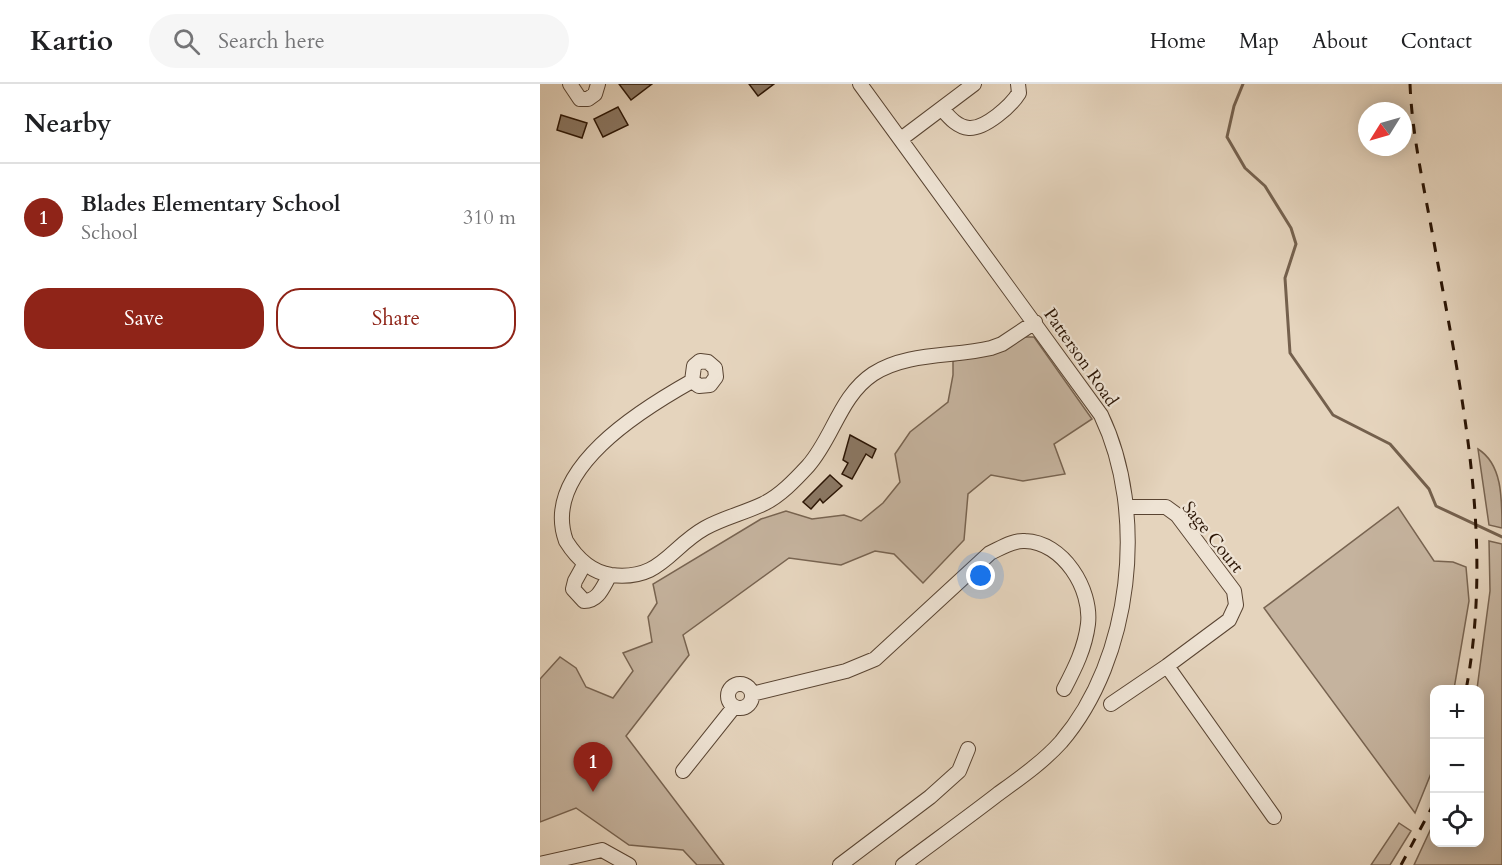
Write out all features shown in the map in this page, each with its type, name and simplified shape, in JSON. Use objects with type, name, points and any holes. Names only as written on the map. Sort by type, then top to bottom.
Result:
[{"type":"street","points":[[570,84],[580,99],[588,99],[595,94],[597,84]]},
{"type":"street","name":"Patterson Road","points":[[860,84],[1101,415],[1118,460],[1127,507],[1128,545],[1119,615],[1106,665],[1087,705],[1048,756],[903,865]]},
{"type":"street","points":[[901,139],[975,84]]},
{"type":"street","points":[[942,109],[956,123],[970,128],[986,123],[1014,101],[1019,93],[1018,84]]},
{"type":"street","points":[[692,381],[612,429],[577,463],[565,479],[557,503],[561,528],[579,559],[585,563],[610,575],[625,576],[643,573],[664,563],[704,529],[765,503],[787,488],[810,464],[857,387],[872,375],[907,360],[991,348],[1002,344],[1035,322]]},
{"type":"street","name":"Sage Court","points":[[1111,704],[1229,620],[1236,605],[1234,591],[1177,515],[1166,507],[1127,507]]},
{"type":"street","points":[[752,694],[846,671],[874,659],[990,553],[1012,542],[1026,540],[1053,552],[1066,561],[1082,590],[1088,622],[1081,656],[1064,689]]},
{"type":"street","points":[[585,563],[575,581],[573,590],[584,602],[591,602],[597,597],[610,575]]},
{"type":"street","points":[[1167,666],[1274,817]]},
{"type":"street","points":[[745,685],[752,694],[751,701],[746,707],[734,707],[728,696],[733,686],[745,685]]},
{"type":"street","points":[[683,771],[734,707]]},
{"type":"street","points":[[840,865],[959,771],[968,749]]},
{"type":"street","points":[[540,864],[602,850],[629,865]]},
{"type":"shaded area","points":[[1024,337],[1034,337],[1092,419],[1054,444],[1065,474],[1023,481],[991,475],[968,494],[964,540],[923,583],[894,554],[875,551],[841,565],[789,558],[683,635],[689,655],[626,736],[724,865],[697,865],[683,850],[629,845],[576,808],[540,822],[540,679],[560,657],[576,668],[586,687],[613,698],[633,671],[623,653],[652,642],[648,617],[657,603],[653,584],[761,519],[786,511],[812,519],[844,515],[861,521],[883,503],[900,482],[895,454],[910,432],[948,402],[953,361],[996,353]]},
{"type":"shaded area","points":[[1478,449],[1486,455],[1496,472],[1501,493],[1502,528],[1489,525]]},
{"type":"shaded area","points":[[1398,507],[1434,561],[1453,562],[1466,567],[1469,601],[1455,685],[1430,685],[1430,776],[1415,813],[1264,608]]},
{"type":"shaded area","points":[[1489,541],[1502,544],[1502,865],[1414,865],[1430,831],[1430,847],[1484,847],[1484,685],[1478,685],[1490,591]]},
{"type":"shaded area","points":[[1399,823],[1411,831],[1390,865],[1371,865]]},
{"type":"building","points":[[619,84],[652,84],[631,100]]},
{"type":"building","points":[[749,84],[774,84],[758,96]]},
{"type":"building","points":[[618,107],[628,125],[603,137],[594,119]]},
{"type":"building","points":[[561,115],[587,123],[582,138],[557,130]]},
{"type":"building","points":[[850,435],[876,449],[872,458],[866,454],[852,479],[842,474],[848,463],[843,460]]},
{"type":"building","points":[[830,475],[842,486],[823,503],[820,499],[811,509],[803,502]]},
{"type":"waterway","points":[[1243,84],[1234,106],[1227,137],[1245,168],[1265,186],[1291,228],[1296,244],[1285,278],[1290,353],[1333,415],[1390,444],[1429,489],[1436,506],[1502,537]]},
{"type":"railway","points":[[1410,84],[1422,180],[1454,350],[1470,462],[1477,576],[1474,633],[1467,685]]},
{"type":"railway","points":[[1401,865],[1430,811]]},
{"type":"place","name":"Blades Elementary School","points":[[593,792]]}]
